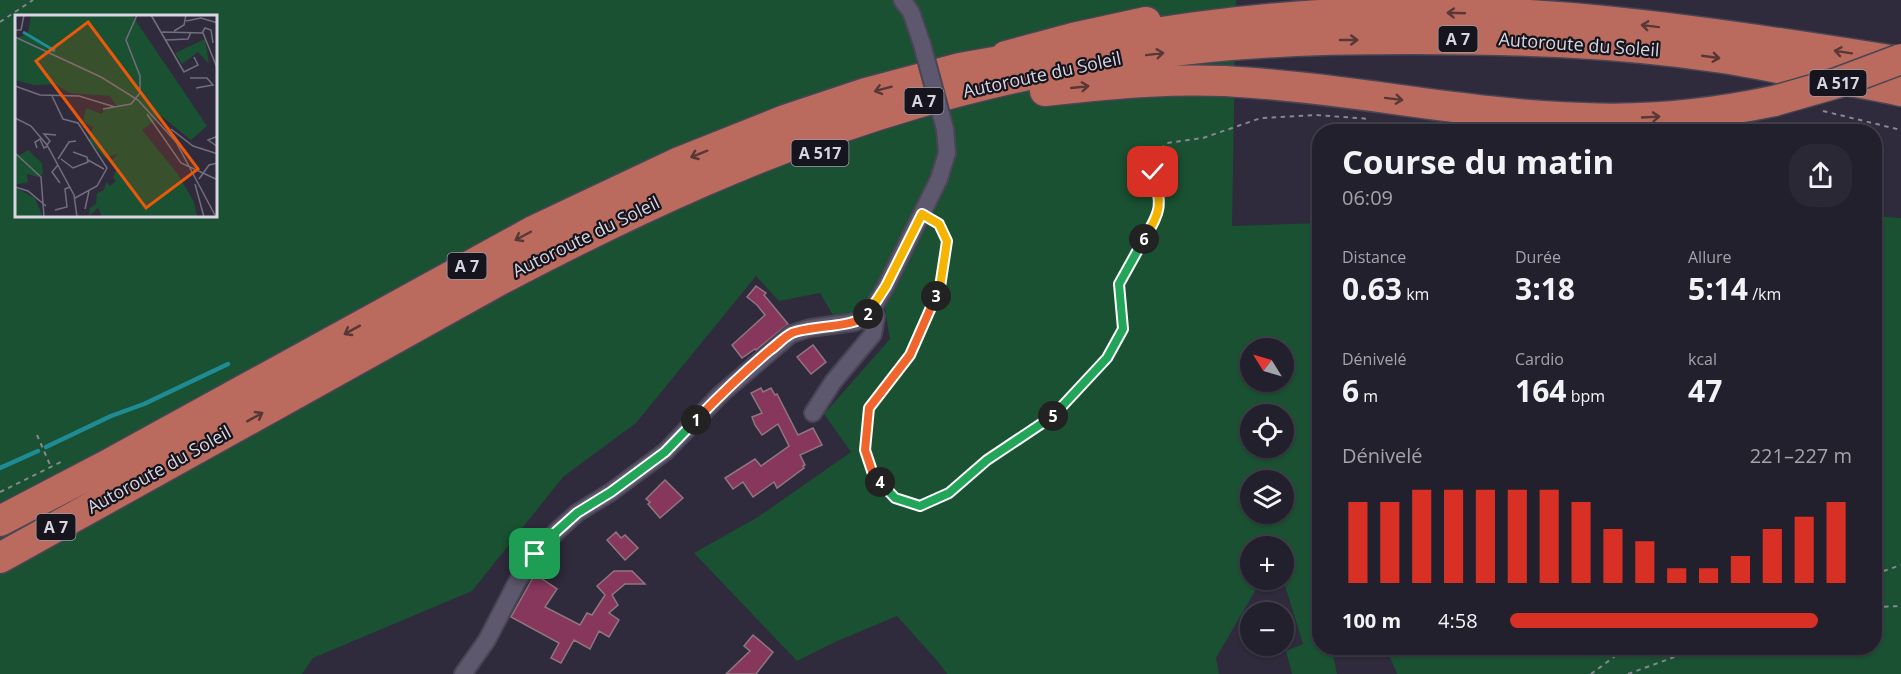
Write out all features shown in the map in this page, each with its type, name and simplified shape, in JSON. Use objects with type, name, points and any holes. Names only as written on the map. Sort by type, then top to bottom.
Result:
[{"type":"highway","points":[[960,68],[1106,30],[1277,0]]},
{"type":"highway","name":"Autoroute du Soleil","points":[[0,521],[107,465],[499,249],[628,185],[785,120],[866,93],[960,68],[1138,36],[1215,25],[1329,15],[1414,12],[1543,16],[1604,21],[1901,60]]},
{"type":"highway","name":"Autoroute du Soleil","points":[[0,558],[500,280],[566,245],[689,186],[764,156],[914,104],[1014,78],[1131,57],[1219,47],[1321,40],[1539,40],[1715,57],[1901,91]]},
{"type":"highway","name":"A 517","points":[[416,328],[609,238],[732,185],[862,137],[970,105],[1033,92],[1133,81],[1219,80],[1291,86],[1524,114],[1583,118],[1679,116],[1750,106],[1777,111],[1838,83],[1901,60]]},
{"type":"street","points":[[463,674],[487,640],[517,582],[535,554],[577,513],[611,492],[665,452],[721,394],[791,334],[810,328],[855,322],[865,318],[873,308],[932,196],[947,153],[945,129],[922,44],[911,12],[903,0]]},
{"type":"street","points":[[813,413],[833,382],[873,334],[876,317],[873,308]]},
{"type":"path","points":[[0,22],[33,0]]},
{"type":"path","points":[[1819,110],[1876,124]]},
{"type":"path","points":[[1771,124],[1777,111]]},
{"type":"path","points":[[922,214],[939,224],[947,241],[940,287],[910,355],[869,408],[865,450],[873,474],[895,498],[920,506],[949,493],[987,460],[1049,420],[1107,358],[1123,329],[1119,284],[1157,217],[1160,198],[1149,160],[1167,142],[1203,138],[1261,118],[1316,115],[1372,120]]},
{"type":"path","points":[[1882,125],[1901,130]]},
{"type":"path","points":[[37,435],[51,467]]},
{"type":"path","points":[[0,492],[61,462]]},
{"type":"path","points":[[1882,572],[1901,565]]},
{"type":"path","points":[[1882,607],[1901,606]]},
{"type":"path","points":[[1591,674],[1617,655]]},
{"type":"path","points":[[1628,674],[1680,655]]},
{"type":"green space","points":[[0,0],[1236,0],[1232,226],[1312,223],[1312,655],[1333,655],[1337,674],[1292,674],[1287,656],[1294,656],[1294,648],[1303,644],[1294,615],[1294,602],[1290,602],[1286,590],[1294,590],[1294,536],[1240,536],[1240,590],[1256,590],[1249,602],[1240,602],[1240,617],[1216,658],[1219,674],[947,674],[897,616],[797,661],[694,553],[758,517],[851,452],[824,414],[890,339],[881,286],[849,315],[833,315],[820,293],[779,301],[756,276],[636,423],[563,477],[472,591],[313,658],[302,674],[0,674]]},
{"type":"green space","points":[[1882,217],[1901,218],[1901,674],[1397,674],[1389,655],[1882,655]]},
{"type":"building","points":[[756,286],[766,293],[764,295],[788,324],[756,350],[742,358],[732,345],[765,315],[747,297]]},
{"type":"building","points":[[813,345],[826,362],[811,374],[797,357]]},
{"type":"building","points":[[761,388],[763,392],[771,388],[775,395],[777,394],[798,435],[813,428],[822,445],[800,455],[805,465],[804,468],[777,488],[774,482],[753,497],[743,482],[733,489],[725,478],[755,459],[761,466],[789,446],[778,424],[762,435],[755,425],[752,417],[762,413],[751,393]]},
{"type":"building","points":[[665,480],[683,498],[660,518],[646,499]]},
{"type":"building","points":[[616,532],[621,538],[625,535],[638,548],[625,560],[607,540]]},
{"type":"building","points":[[614,571],[632,571],[645,584],[625,584],[612,595],[618,605],[609,613],[619,620],[609,637],[599,631],[590,649],[574,640],[561,663],[551,658],[559,643],[511,617],[535,574],[557,589],[545,607],[580,625],[587,613],[592,615],[605,595],[597,586]]},
{"type":"building","points":[[753,635],[773,652],[756,674],[726,674],[750,651],[744,646]]},
{"type":"waterway","points":[[46,447],[228,364]]},
{"type":"waterway","points":[[0,468],[38,451]]},
{"type":"route","points":[[535,554],[577,513],[611,492],[665,452],[721,394],[791,334],[810,328],[855,322],[865,318],[886,286],[922,214],[939,224],[947,241],[940,287],[910,355],[869,408],[865,450],[873,474],[895,498],[920,506],[949,493],[987,460],[1049,420],[1107,358],[1123,329],[1119,284],[1157,217],[1160,198],[1153,172]]}]
